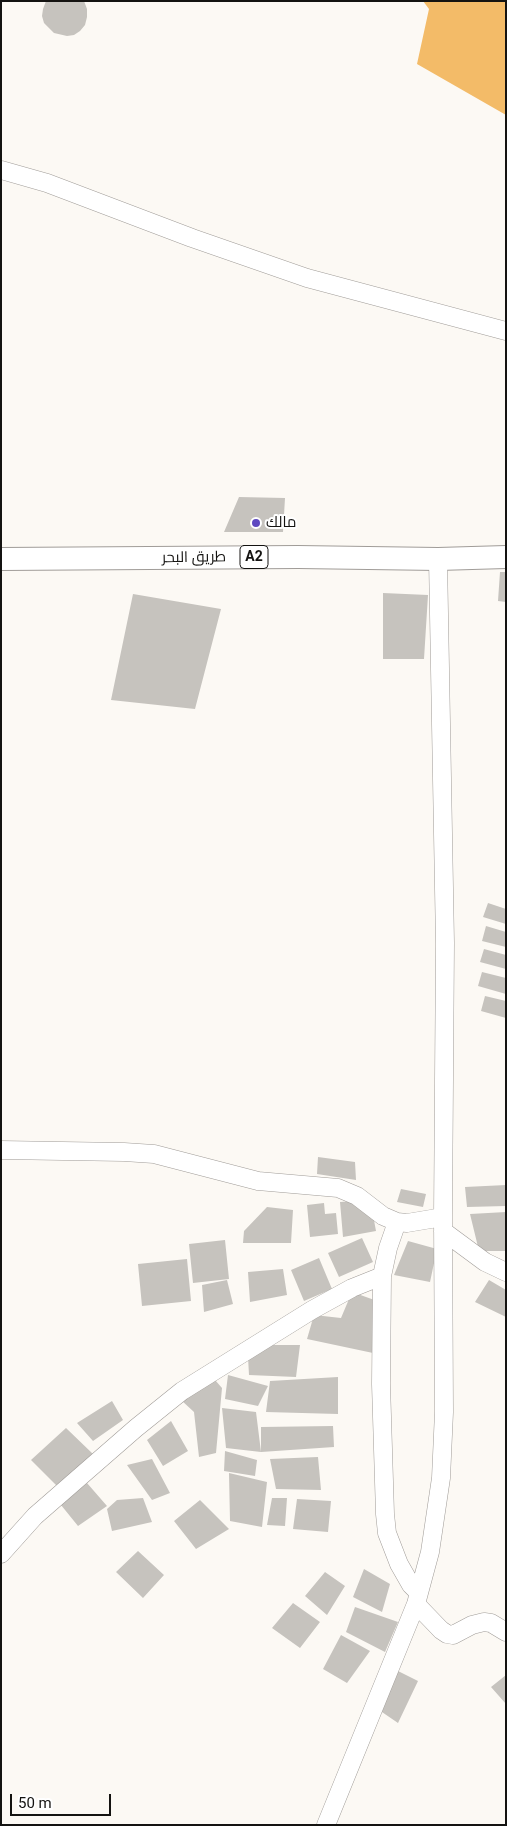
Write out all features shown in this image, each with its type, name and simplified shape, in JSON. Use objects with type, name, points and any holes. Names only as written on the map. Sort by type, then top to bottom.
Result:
[{"type":"main road","name":"طريق البحر","points":[[1,560],[288,557],[438,559],[506,557]]},
{"type":"street","points":[[1,170],[47,183],[192,238],[315,280],[506,331]]},
{"type":"street","points":[[326,1825],[417,1599],[425,1574],[434,1532],[444,1445],[445,943],[438,559]]},
{"type":"street","points":[[1,1150],[124,1152],[163,1156],[220,1173],[258,1181],[338,1188],[357,1196],[383,1216],[396,1222],[443,1224],[485,1262],[506,1272]]},
{"type":"street","points":[[396,1222],[382,1276],[381,1384],[387,1533],[399,1564],[412,1585],[417,1599],[441,1630],[446,1634],[453,1635],[472,1625],[484,1622],[491,1623],[506,1632]]},
{"type":"street","points":[[1,1554],[35,1516],[136,1428],[182,1391],[312,1310],[352,1288],[382,1276]]},
{"type":"shaded area","points":[[423,1],[506,1],[506,115],[417,64],[429,9]]},
{"type":"building","points":[[46,1],[84,1],[87,9],[85,25],[74,35],[67,36],[54,33],[44,23],[42,16]]},
{"type":"building","name":"مالك","points":[[239,497],[285,498],[283,532],[224,532]]},
{"type":"building","points":[[500,572],[506,572],[506,602],[498,601]]},
{"type":"building","points":[[383,593],[428,595],[424,659],[383,659]]},
{"type":"building","points":[[133,594],[221,609],[195,709],[111,700]]},
{"type":"building","points":[[488,903],[506,909],[506,924],[483,917]]},
{"type":"building","points":[[486,926],[506,932],[506,947],[482,941]]},
{"type":"building","points":[[484,949],[506,955],[506,969],[480,962]]},
{"type":"building","points":[[482,972],[506,978],[506,994],[478,986]]},
{"type":"building","points":[[485,996],[506,1001],[506,1018],[481,1011]]},
{"type":"building","points":[[318,1157],[355,1162],[356,1180],[317,1174]]},
{"type":"building","points":[[506,1185],[506,1206],[467,1207],[465,1187]]},
{"type":"building","points":[[401,1189],[426,1194],[423,1207],[397,1202]]},
{"type":"building","points":[[356,1201],[373,1215],[376,1231],[343,1237],[340,1202]]},
{"type":"building","points":[[324,1203],[325,1214],[336,1213],[338,1234],[310,1237],[307,1205]]},
{"type":"building","points":[[267,1207],[293,1210],[291,1243],[243,1243],[244,1231]]},
{"type":"building","points":[[506,1212],[506,1251],[479,1251],[470,1214]]},
{"type":"building","points":[[362,1238],[373,1262],[339,1277],[328,1253]]},
{"type":"building","points":[[225,1240],[229,1279],[193,1283],[189,1244]]},
{"type":"building","points":[[408,1241],[437,1249],[430,1282],[394,1275]]},
{"type":"building","points":[[319,1258],[332,1289],[304,1301],[291,1270]]},
{"type":"building","points":[[187,1259],[191,1301],[142,1306],[138,1264]]},
{"type":"building","points":[[283,1269],[287,1295],[250,1302],[248,1272]]},
{"type":"building","points":[[227,1280],[233,1304],[204,1312],[202,1285]]},
{"type":"building","points":[[489,1280],[506,1290],[506,1317],[475,1302]]},
{"type":"building","points":[[352,1292],[380,1302],[373,1353],[307,1339],[314,1315],[341,1318]]},
{"type":"building","points":[[260,1345],[300,1345],[296,1377],[249,1375],[248,1357]]},
{"type":"building","points":[[228,1375],[268,1386],[258,1406],[225,1399]]},
{"type":"building","points":[[338,1377],[338,1414],[266,1412],[270,1381]]},
{"type":"building","points":[[215,1380],[222,1388],[216,1453],[199,1457],[194,1412],[181,1400]]},
{"type":"building","points":[[112,1401],[123,1420],[93,1441],[77,1423]]},
{"type":"building","points":[[222,1408],[256,1412],[261,1452],[226,1448]]},
{"type":"building","points":[[171,1421],[188,1451],[163,1466],[147,1440]]},
{"type":"building","points":[[333,1426],[334,1447],[261,1452],[261,1427]]},
{"type":"building","points":[[66,1428],[93,1454],[57,1486],[31,1460]]},
{"type":"building","points":[[225,1451],[257,1460],[255,1476],[224,1471]]},
{"type":"building","points":[[318,1457],[321,1490],[276,1489],[270,1459]]},
{"type":"building","points":[[152,1459],[170,1493],[152,1500],[127,1465]]},
{"type":"building","points":[[229,1473],[267,1482],[262,1527],[230,1521]]},
{"type":"building","points":[[87,1483],[107,1506],[78,1526],[61,1505]]},
{"type":"building","points":[[143,1498],[152,1522],[112,1531],[107,1509],[117,1500]]},
{"type":"building","points":[[272,1498],[287,1498],[285,1526],[267,1525]]},
{"type":"building","points":[[297,1499],[331,1501],[328,1532],[293,1529]]},
{"type":"building","points":[[200,1500],[229,1529],[196,1549],[174,1521]]},
{"type":"building","points":[[138,1551],[164,1575],[143,1598],[116,1572]]},
{"type":"building","points":[[364,1569],[390,1584],[382,1612],[353,1597]]},
{"type":"building","points":[[325,1572],[345,1586],[327,1615],[305,1596]]},
{"type":"building","points":[[293,1603],[320,1622],[300,1648],[272,1628]]},
{"type":"building","points":[[355,1607],[398,1622],[385,1652],[346,1632]]},
{"type":"building","points":[[341,1635],[370,1651],[347,1683],[323,1669]]},
{"type":"building","points":[[398,1671],[418,1681],[398,1723],[379,1710]]},
{"type":"building","points":[[506,1675],[506,1704],[491,1687]]},
{"type":"place","name":"مالك","points":[[256,523]]}]
